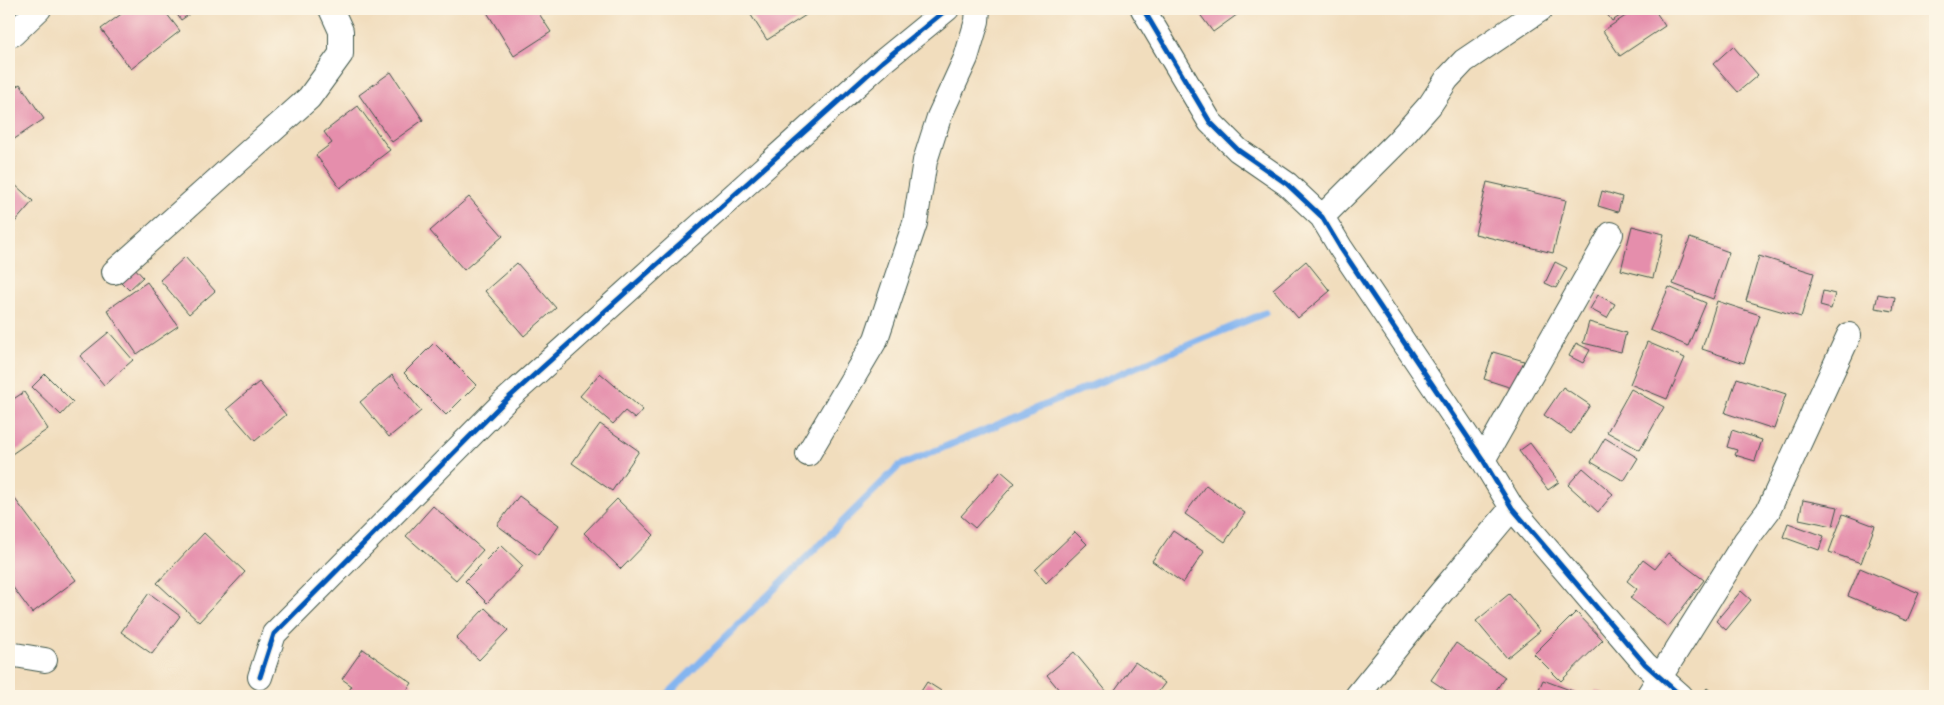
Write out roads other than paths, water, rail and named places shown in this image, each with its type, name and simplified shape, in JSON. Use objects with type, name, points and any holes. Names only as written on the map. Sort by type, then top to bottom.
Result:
[{"type":"street","points":[[13,34],[39,9]]},
{"type":"street","points":[[114,272],[309,98],[341,54],[341,31],[331,9]]},
{"type":"street","points":[[260,677],[274,634],[504,402],[882,62],[947,9]]},
{"type":"street","points":[[808,454],[876,339],[915,223],[925,161],[939,118],[966,58],[977,21],[978,9]]},
{"type":"street","points":[[1143,9],[1210,122],[1238,150],[1287,184],[1322,217],[1340,247],[1483,460],[1512,508],[1645,664],[1653,687]]},
{"type":"street","points":[[1322,217],[1398,141],[1430,105],[1447,79],[1464,61],[1541,9]]},
{"type":"street","points":[[1483,460],[1611,234]]},
{"type":"street","points":[[1653,687],[1746,540],[1768,511],[1849,335]]},
{"type":"street","points":[[1357,696],[1428,607],[1512,508]]},
{"type":"street","points":[[9,654],[45,660]]},
{"type":"street","points":[[1653,687],[1680,696]]},
{"type":"waterway","points":[[666,696],[899,466],[1265,313]]}]
